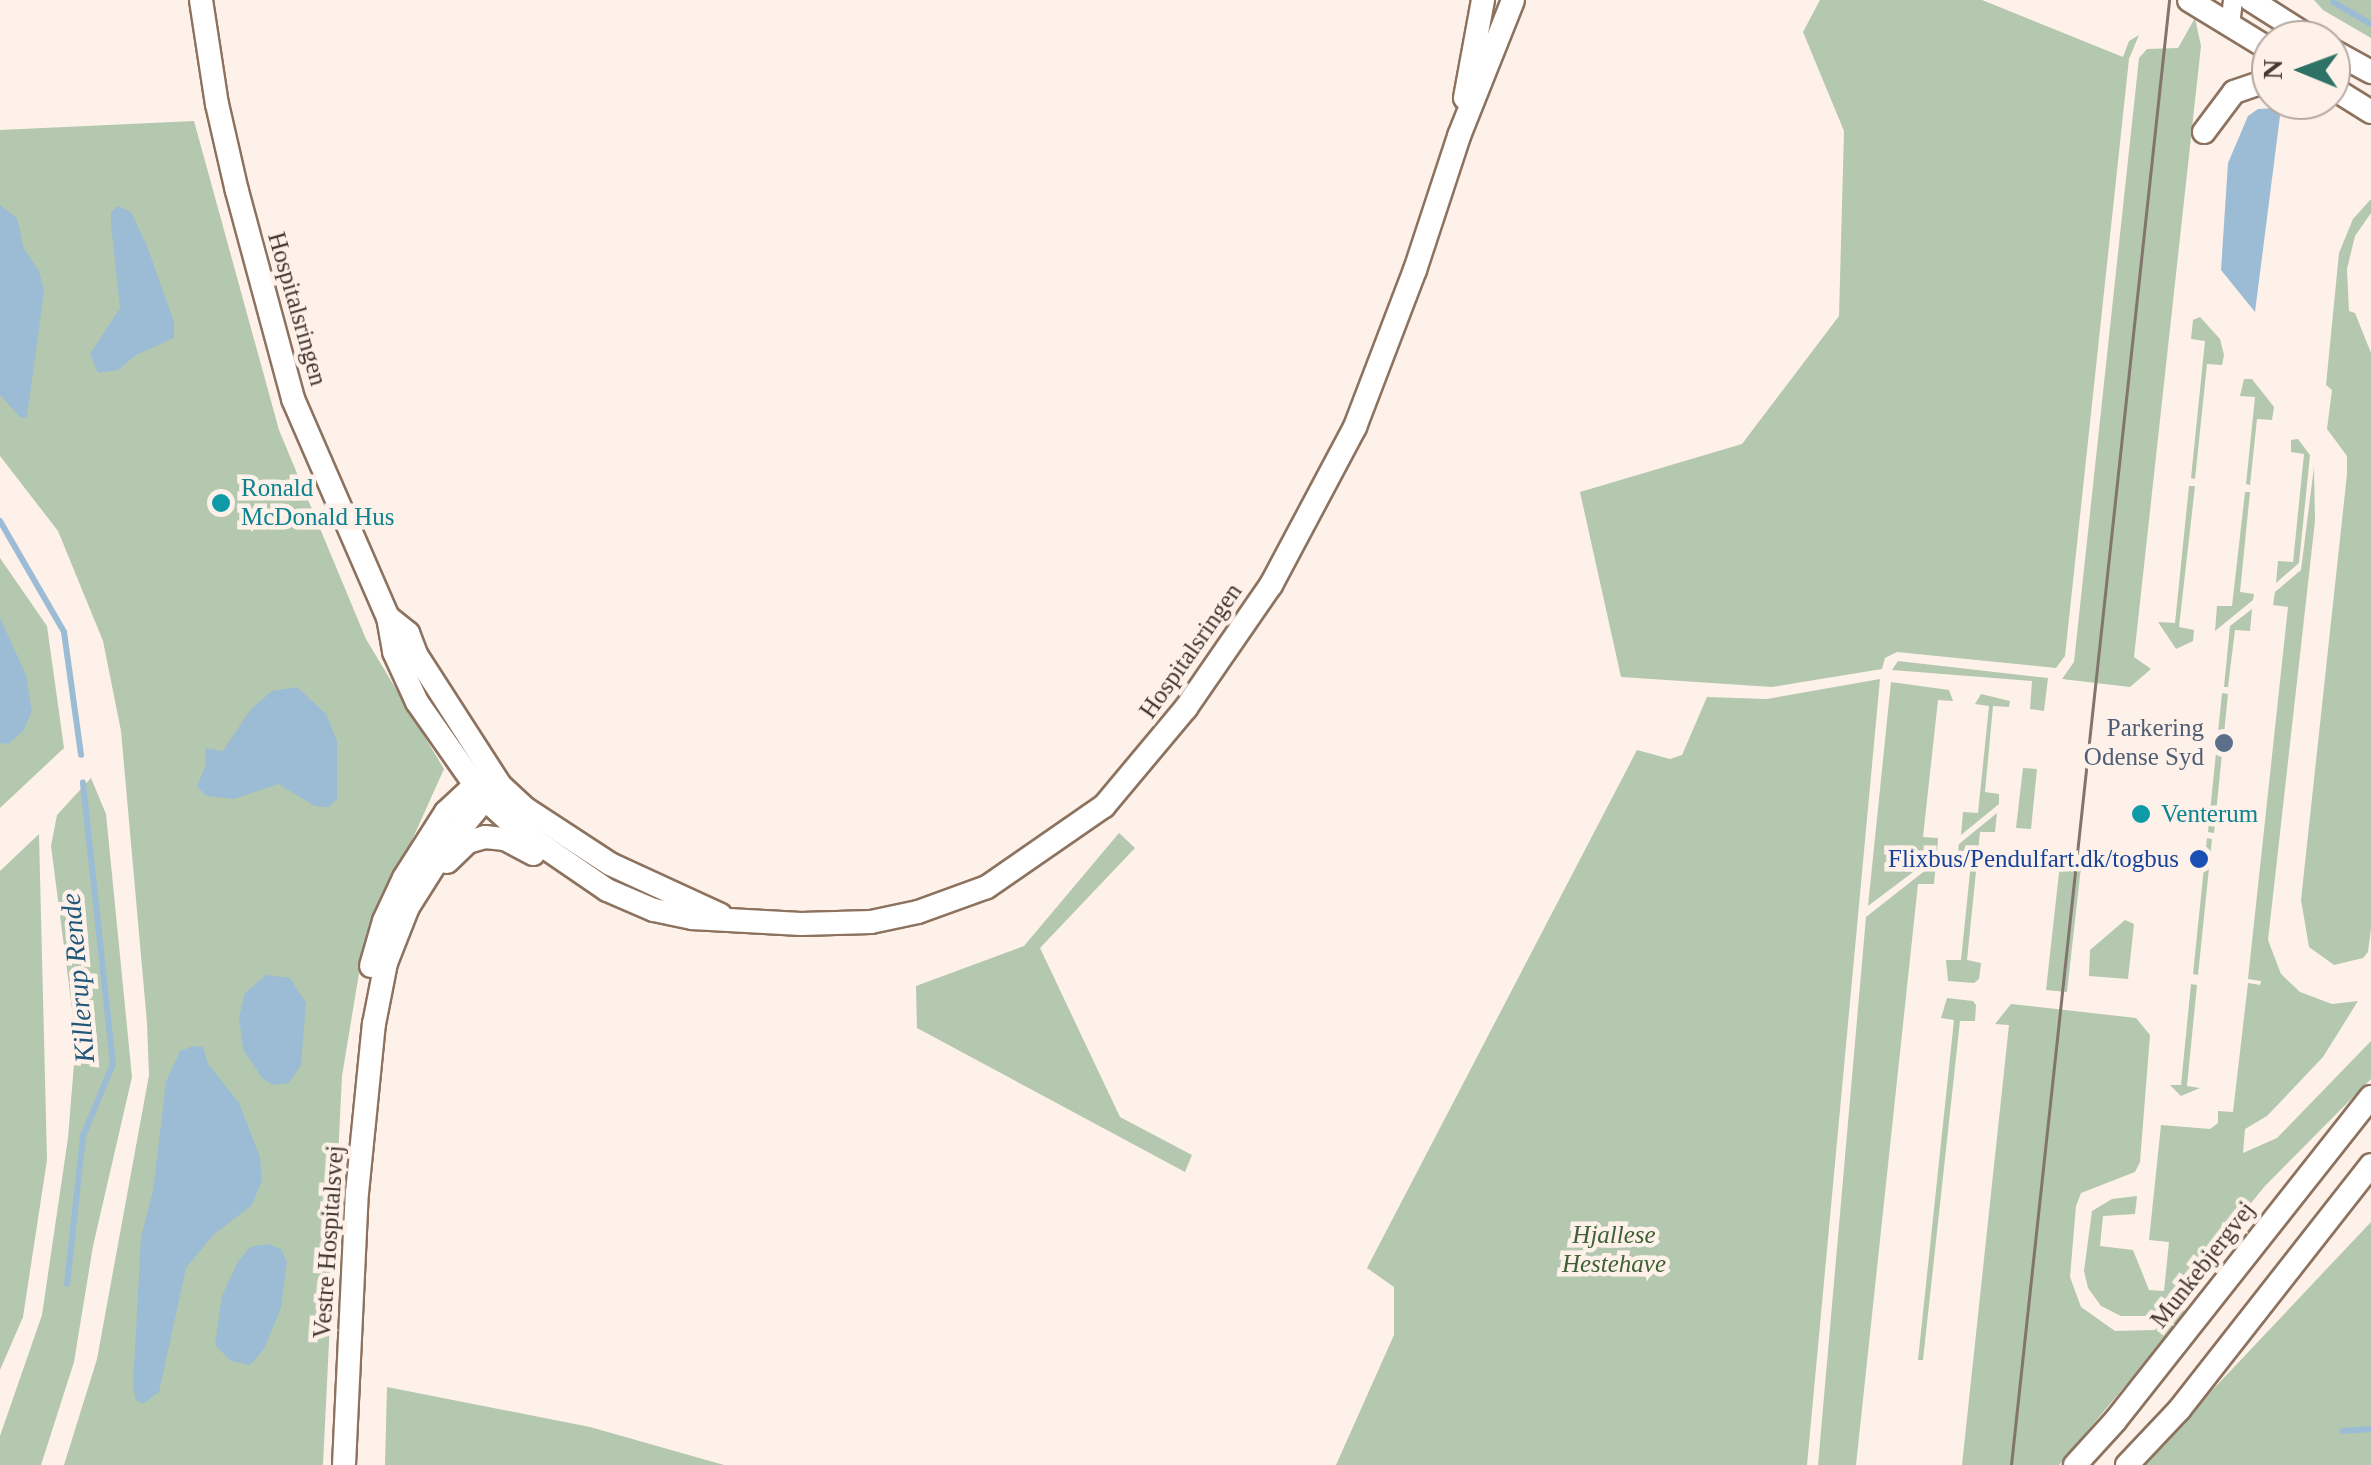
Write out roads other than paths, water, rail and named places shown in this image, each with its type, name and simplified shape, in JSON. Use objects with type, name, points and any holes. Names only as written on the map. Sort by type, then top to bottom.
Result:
[{"type":"street","name":"Hospitalsringen","points":[[201,0],[217,104],[269,320],[293,399],[388,618],[394,652],[417,702],[518,829],[586,877],[654,910],[692,918],[801,924],[870,922],[918,912],[987,887],[1104,806],[1186,708],[1271,584],[1355,427],[1510,0]]},
{"type":"street","name":"Hospitalsringen","points":[[1459,136],[1482,0]]},
{"type":"street","points":[[2189,0],[2251,38]]},
{"type":"street","points":[[2230,25],[2233,0]]},
{"type":"street","points":[[2230,25],[2256,2],[2283,20]]},
{"type":"street","points":[[2204,132],[2234,92],[2251,86]]},
{"type":"street","name":"Hospitalsringen","points":[[483,785],[578,844],[724,917]]},
{"type":"street","name":"Vestre Hospitalsvej","points":[[344,1465],[357,1193],[374,1024],[386,963],[408,907],[483,785]]},
{"type":"street","points":[[374,1024],[419,910],[452,854],[468,842],[485,837],[505,839],[558,870],[586,877]]},
{"type":"street","name":"Munkebjergvej","points":[[2075,1465],[2371,1097]]},
{"type":"street","points":[[2128,1465],[2179,1410],[2371,1165]]},
{"type":"water","points":[[2251,114],[2251,120],[2279,120],[2255,312],[2221,270],[2228,163]]},
{"type":"water","points":[[0,205],[17,218],[24,249],[39,271],[44,291],[27,417],[21,418],[0,395]]},
{"type":"water","points":[[118,206],[131,212],[147,246],[174,322],[174,338],[136,355],[118,370],[98,373],[90,354],[120,308],[111,224],[111,212]]},
{"type":"water","points":[[0,618],[26,675],[32,711],[23,731],[8,744],[0,743]]},
{"type":"water","points":[[297,687],[326,714],[337,741],[337,799],[329,807],[315,806],[278,784],[234,799],[207,796],[197,787],[206,764],[205,748],[223,751],[251,709],[272,691]]},
{"type":"water","points":[[266,975],[290,978],[306,1003],[301,1065],[289,1083],[273,1085],[262,1078],[243,1049],[239,1017],[245,993]]},
{"type":"water","points":[[203,1047],[208,1064],[239,1103],[260,1157],[262,1180],[252,1205],[213,1235],[186,1268],[159,1392],[143,1404],[136,1400],[133,1386],[141,1237],[153,1191],[166,1082],[180,1051]]},
{"type":"water","points":[[268,1244],[281,1249],[287,1262],[281,1308],[264,1349],[250,1365],[231,1361],[215,1345],[222,1296],[237,1263],[250,1247]]},
{"type":"waterway","points":[[2333,2],[2371,24]]},
{"type":"waterway","name":"Killerup Rende","points":[[0,521],[64,632],[81,755]]},
{"type":"waterway","name":"Killerup Rende","points":[[67,1284],[83,1136],[113,1064],[83,783]]},
{"type":"waterway","points":[[2343,1431],[2371,1429]]},
{"type":"tram line","points":[[2011,1465],[2169,0]]},
{"type":"place","name":"Ronald McDonald Hus","points":[[221,503]]},
{"type":"place","name":"Parkering Odense Syd","points":[[2224,743]]},
{"type":"place","name":"Venterum","points":[[2141,814]]},
{"type":"place","name":"Flixbus/Pendulfart.dk/togbus","points":[[2199,859]]},
{"type":"park label","name":"Hjallese Hestehave","points":[[1614,1250]]}]
